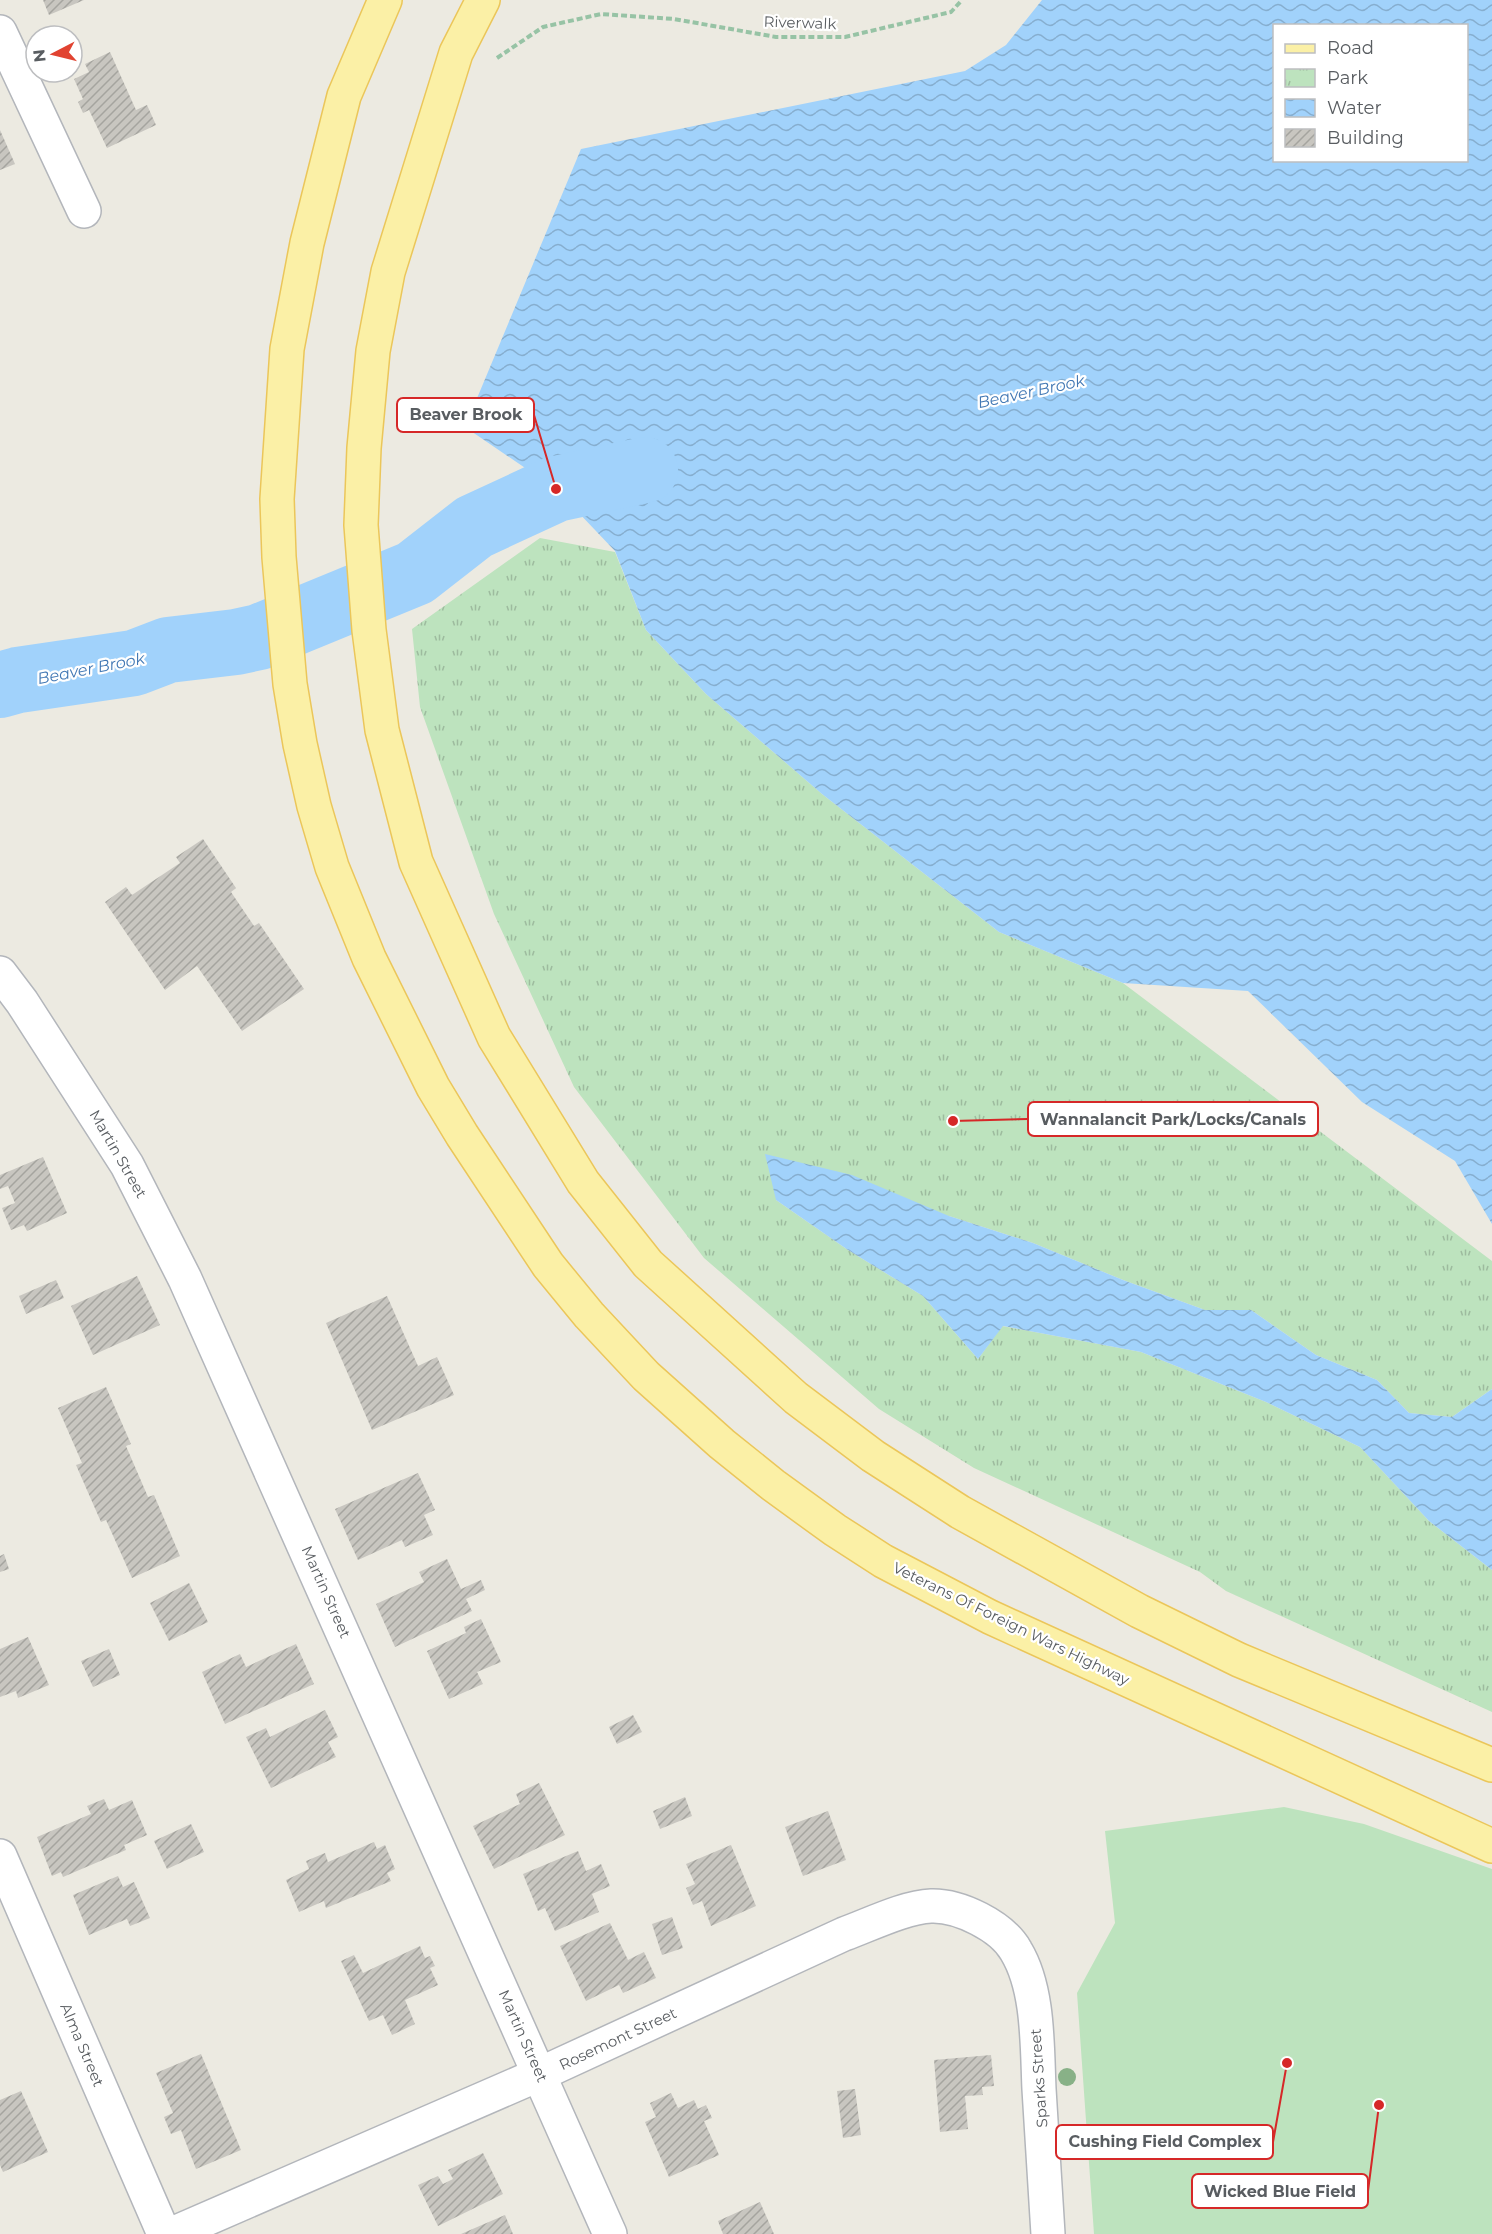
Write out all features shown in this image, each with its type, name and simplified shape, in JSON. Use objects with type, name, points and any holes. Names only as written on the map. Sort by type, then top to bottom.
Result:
[{"type":"main road","name":"Veterans Of Foreign Wars Highway","points":[[385,0],[345,96],[317,200],[289,339],[277,499],[279,557],[290,684],[300,744],[332,867],[369,958],[433,1087],[481,1165],[548,1265],[589,1315],[646,1376],[773,1485],[883,1561],[990,1617],[1492,1846]]},
{"type":"main road","points":[[483,0],[456,52],[388,272],[373,351],[364,448],[361,525],[369,630],[382,730],[416,862],[494,1036],[583,1182],[648,1264],[796,1398],[873,1456],[960,1512],[1138,1611],[1239,1660],[1492,1765]]},
{"type":"street","points":[[0,32],[84,211]]},
{"type":"street","name":"Martin Street","points":[[0,973],[22,1002],[127,1165],[185,1279],[610,2234]]},
{"type":"street","name":"Alma Street","points":[[0,1856],[164,2234]]},
{"type":"street","name":"Rosemont Street","points":[[172,2234],[540,2074],[844,1934],[895,1914],[931,1906],[965,1912],[999,1931]]},
{"type":"street","name":"Sparks Street","points":[[999,1931],[1016,1949],[1029,1983],[1035,2022],[1048,2234]]},
{"type":"path","name":"Riverwalk","points":[[497,58],[543,27],[601,14],[674,19],[776,37],[845,37],[951,12],[962,0]]},
{"type":"green space","points":[[540,538],[615,552],[646,630],[706,694],[822,794],[999,932],[1123,983],[1492,1261],[1492,1389],[1452,1417],[1409,1413],[1377,1380],[1316,1355],[1251,1310],[1205,1310],[1123,1280],[1033,1243],[949,1216],[776,1200],[848,1250],[923,1296],[978,1359],[1002,1326],[1141,1352],[1266,1402],[1360,1447],[1429,1521],[1492,1570],[1492,1712],[1226,1591],[1200,1572],[974,1468],[879,1409],[704,1258],[574,1087],[494,914],[420,707],[412,629]]},
{"type":"green space","points":[[1284,1807],[1364,1824],[1492,1869],[1492,2234],[1094,2234],[1077,1993],[1115,1923],[1105,1831]]},
{"type":"water","points":[[1042,0],[1492,0],[1492,1224],[1455,1161],[1362,1102],[1248,991],[1123,983],[999,932],[822,794],[706,694],[646,630],[615,551],[556,489],[465,427],[581,149],[965,71],[1006,45]]},
{"type":"water","points":[[765,1154],[852,1175],[949,1216],[1033,1243],[1123,1280],[1205,1310],[1251,1310],[1316,1355],[1377,1380],[1409,1413],[1452,1417],[1492,1389],[1492,1570],[1429,1521],[1360,1447],[1266,1402],[1141,1352],[1003,1326],[978,1359],[923,1296],[848,1250],[776,1200]]},
{"type":"building","points":[[43,0],[84,0],[49,15]]},
{"type":"building","points":[[110,52],[136,110],[147,105],[156,125],[107,148],[89,110],[83,113],[78,102],[83,99],[76,84],[84,84],[84,74],[89,72],[85,64]]},
{"type":"building","points":[[0,130],[15,164],[0,170]]},
{"type":"building","points":[[203,839],[236,888],[231,892],[254,926],[259,923],[304,989],[242,1031],[197,966],[165,990],[105,902],[126,887],[132,895],[180,863],[176,857]]},
{"type":"building","points":[[43,1157],[67,1213],[27,1231],[24,1225],[11,1230],[2,1208],[15,1203],[8,1186],[0,1189],[0,1175]]},
{"type":"building","points":[[137,1276],[160,1325],[93,1355],[71,1306]]},
{"type":"building","points":[[56,1280],[64,1298],[26,1314],[19,1296]]},
{"type":"building","points":[[387,1296],[418,1366],[437,1357],[454,1395],[372,1430],[326,1323]]},
{"type":"building","points":[[106,1387],[131,1444],[126,1446],[148,1497],[154,1495],[180,1556],[132,1578],[106,1520],[101,1522],[76,1465],[82,1463],[58,1408]]},
{"type":"building","points":[[418,1473],[435,1510],[424,1515],[433,1535],[405,1547],[402,1540],[358,1560],[335,1509]]},
{"type":"building","points":[[4,1554],[9,1569],[0,1572],[0,1556]]},
{"type":"building","points":[[447,1559],[461,1589],[481,1580],[485,1590],[466,1599],[472,1611],[395,1647],[376,1604],[424,1582],[419,1572]]},
{"type":"building","points":[[189,1583],[208,1622],[169,1641],[150,1603]]},
{"type":"building","points":[[481,1619],[501,1662],[477,1672],[483,1684],[449,1699],[427,1651],[466,1633],[464,1627]]},
{"type":"building","points":[[28,1637],[49,1685],[18,1698],[16,1691],[0,1697],[0,1649]]},
{"type":"building","points":[[296,1644],[314,1684],[225,1724],[202,1672],[240,1654],[246,1667]]},
{"type":"building","points":[[109,1649],[120,1675],[93,1687],[81,1661]]},
{"type":"building","points":[[325,1710],[338,1737],[328,1742],[336,1757],[271,1788],[246,1737],[266,1728],[270,1737]]},
{"type":"building","points":[[633,1715],[642,1732],[617,1744],[609,1727]]},
{"type":"building","points":[[539,1783],[565,1835],[494,1869],[473,1826],[520,1804],[516,1794]]},
{"type":"building","points":[[685,1797],[692,1816],[660,1829],[653,1811]]},
{"type":"building","points":[[104,1799],[109,1810],[132,1800],[147,1835],[124,1845],[126,1850],[63,1877],[61,1872],[52,1876],[37,1837],[91,1814],[87,1806]]},
{"type":"building","points":[[828,1811],[846,1860],[803,1876],[785,1827]]},
{"type":"building","points":[[191,1824],[204,1852],[167,1869],[154,1841]]},
{"type":"building","points":[[374,1842],[377,1849],[385,1845],[395,1869],[387,1873],[391,1881],[326,1908],[324,1901],[299,1912],[286,1880],[309,1869],[306,1861],[325,1853],[328,1862]]},
{"type":"building","points":[[731,1845],[756,1906],[711,1926],[702,1901],[693,1905],[686,1888],[695,1884],[686,1864]]},
{"type":"building","points":[[578,1851],[586,1871],[601,1864],[610,1886],[592,1894],[599,1912],[555,1931],[545,1908],[538,1911],[523,1874]]},
{"type":"building","points":[[118,1876],[123,1887],[134,1882],[150,1918],[130,1926],[127,1919],[89,1935],[73,1895]]},
{"type":"building","points":[[672,1917],[683,1948],[662,1955],[652,1924]]},
{"type":"building","points":[[610,1923],[628,1960],[644,1952],[656,1978],[623,1993],[619,1985],[586,2001],[560,1946]]},
{"type":"building","points":[[420,1946],[425,1958],[430,1956],[435,1966],[430,1968],[438,1985],[405,2000],[415,2024],[392,2035],[383,2015],[369,2021],[341,1961],[354,1955],[363,1973]]},
{"type":"building","points":[[201,2054],[241,2150],[196,2169],[181,2130],[171,2134],[164,2117],[173,2113],[156,2073]]},
{"type":"building","points":[[991,2055],[994,2086],[982,2087],[983,2095],[965,2096],[968,2129],[940,2132],[934,2060]]},
{"type":"building","points":[[855,2089],[861,2135],[843,2138],[837,2091]]},
{"type":"building","points":[[21,2091],[48,2152],[3,2172],[0,2165],[0,2100]]},
{"type":"building","points":[[671,2093],[678,2108],[694,2100],[698,2109],[706,2105],[712,2118],[704,2121],[719,2155],[669,2177],[645,2122],[656,2117],[650,2103]]},
{"type":"building","points":[[483,2153],[503,2194],[438,2226],[418,2185],[438,2176],[443,2184],[453,2179],[448,2170]]},
{"type":"building","points":[[760,2202],[774,2234],[723,2234],[718,2221]]},
{"type":"building","points":[[505,2215],[513,2234],[461,2234]]},
{"type":"waterway","name":"Beaver Brook","points":[[0,685],[18,680],[134,663],[168,650],[259,637],[415,573],[474,527],[556,489],[645,470]]},
{"type":"place","name":"Beaver Brook","points":[[556,489]]},
{"type":"place","name":"Wannalancit Park/Locks/Canals","points":[[953,1121]]},
{"type":"place","name":"Cushing Field Complex","points":[[1287,2063]]},
{"type":"place","name":"Wicked Blue Field","points":[[1379,2105]]}]
